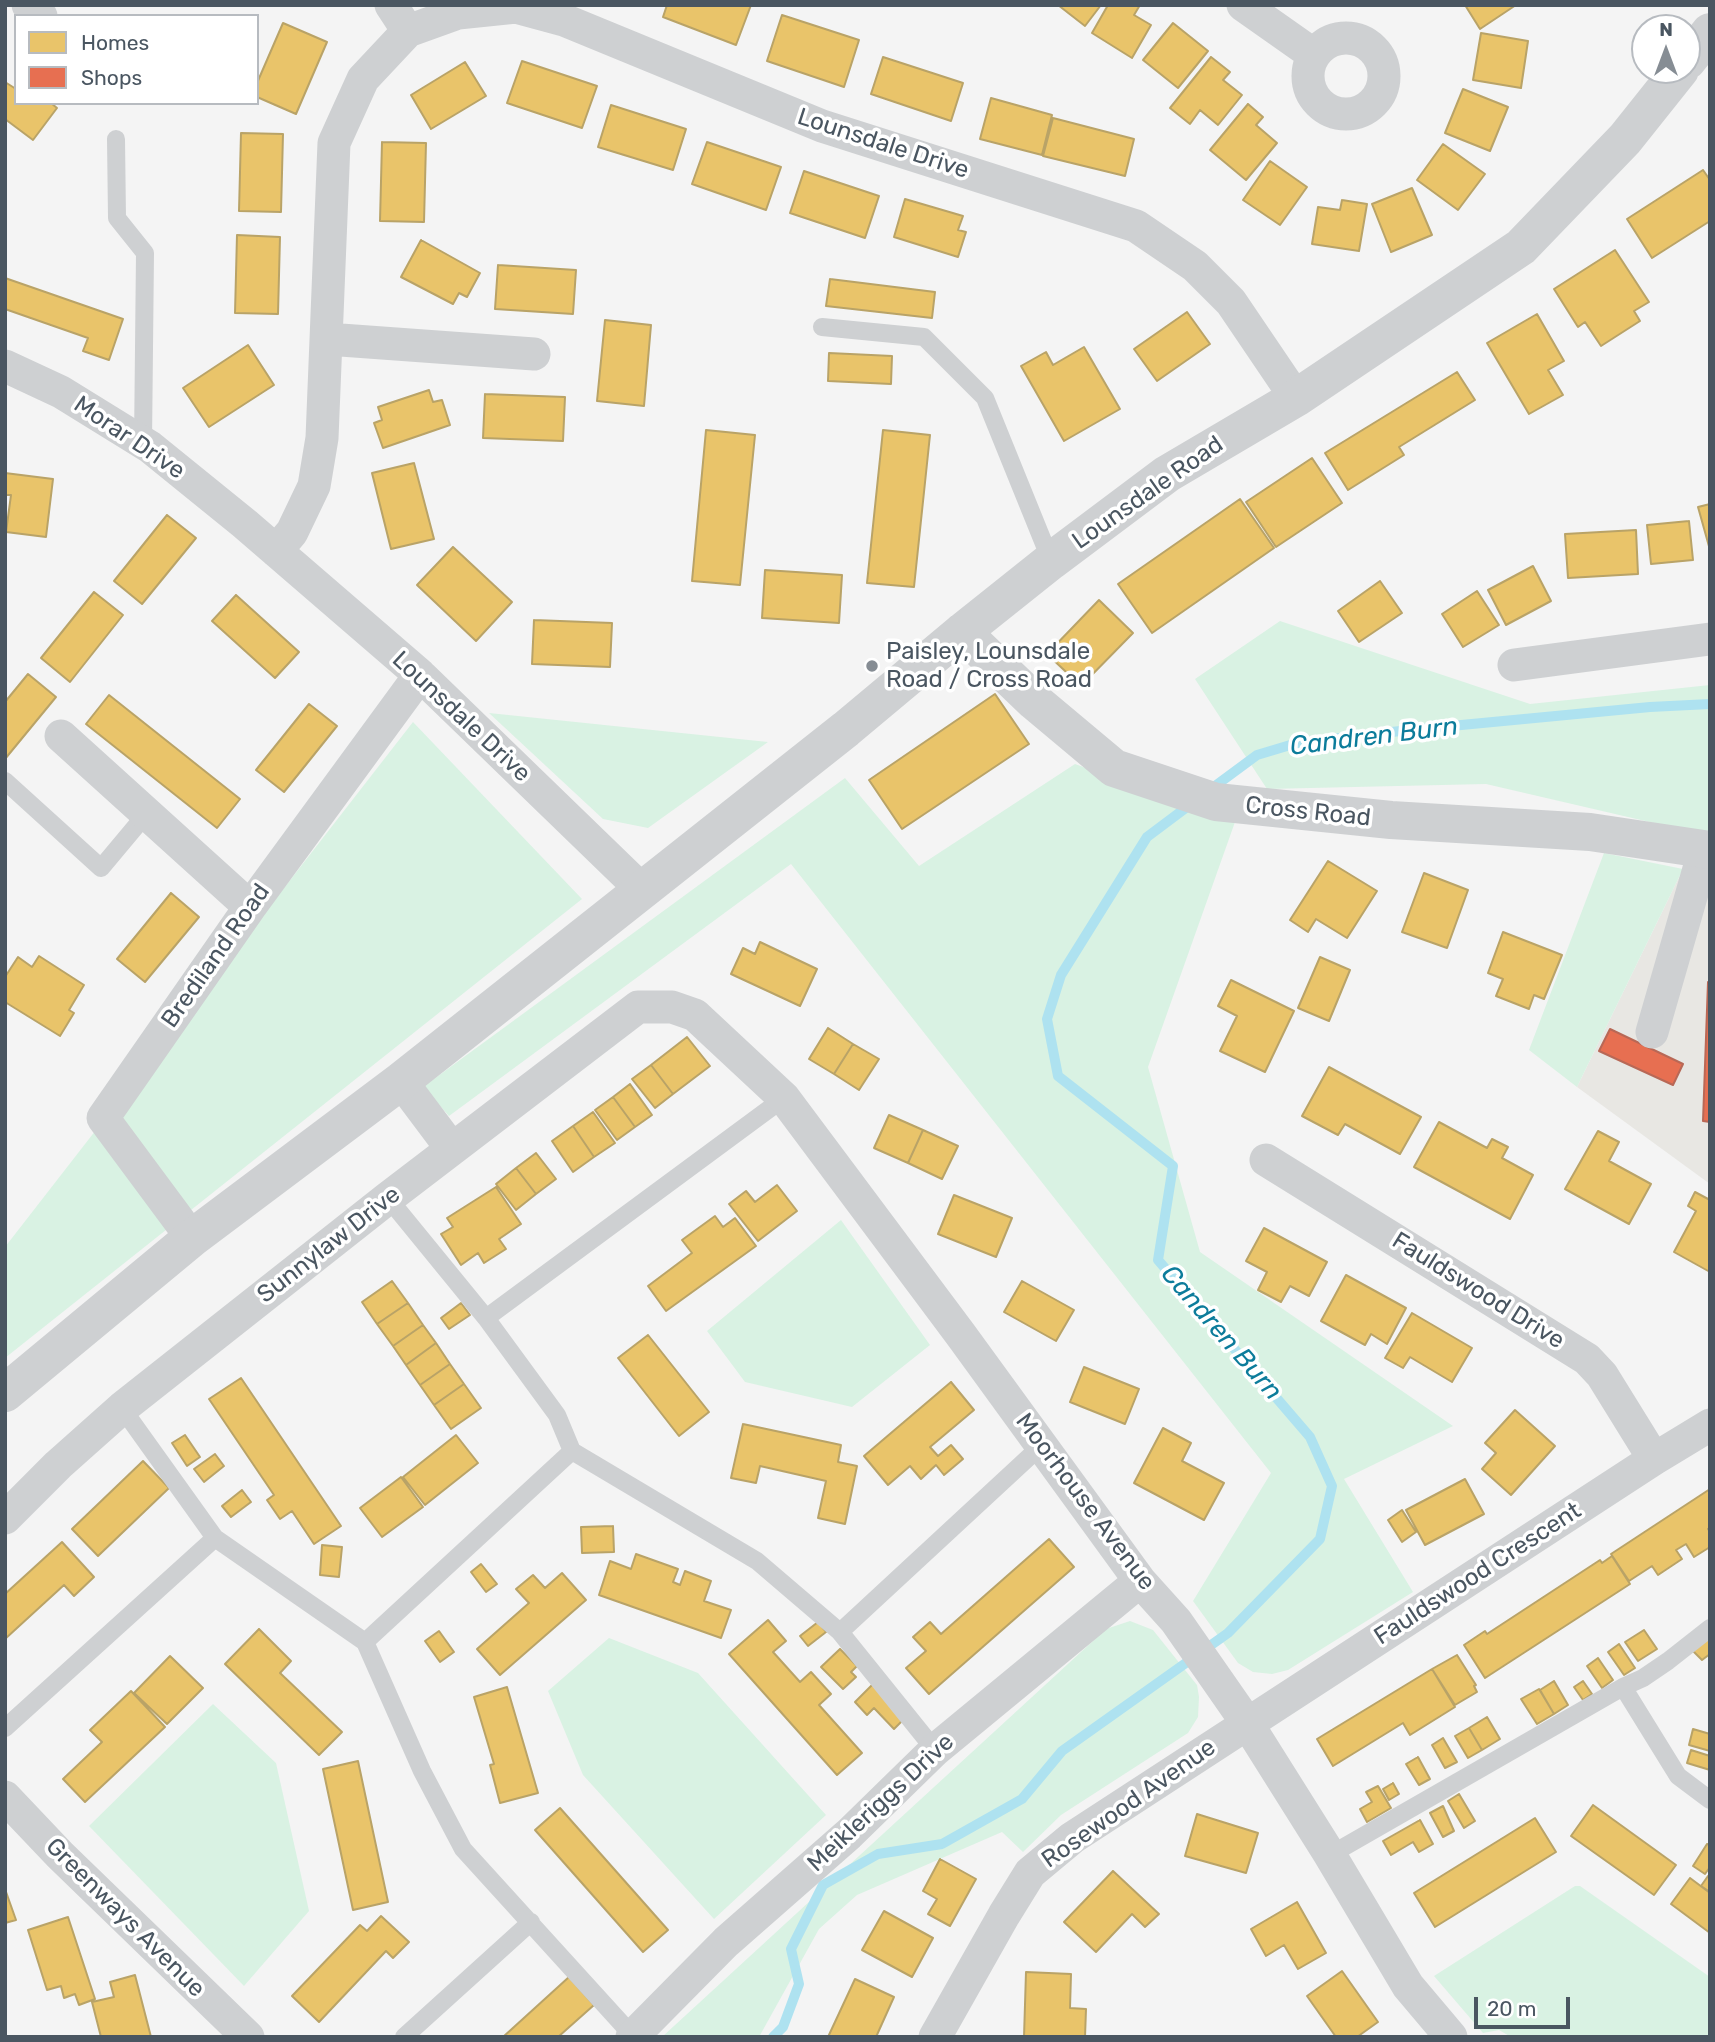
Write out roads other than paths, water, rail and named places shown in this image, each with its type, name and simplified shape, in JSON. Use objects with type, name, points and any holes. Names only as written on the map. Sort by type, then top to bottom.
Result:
[{"type":"street","points":[[1243,5],[1314,55]]},
{"type":"street","name":"Lounsdale Drive","points":[[276,551],[292,532],[314,486],[322,438],[334,143],[363,79],[399,18],[516,7],[564,20],[822,127],[1136,226],[1195,266],[1231,302],[1296,398]]},
{"type":"street","name":"Lounsdale Road","points":[[642,889],[845,729],[1051,561],[1167,474],[1296,398],[1521,247],[1625,139],[1669,84]]},
{"type":"street","points":[[327,340],[534,354]]},
{"type":"street","name":"Morar Drive","points":[[5,366],[61,392],[143,443],[245,524]]},
{"type":"street","name":"Lounsdale Drive","points":[[245,524],[420,675],[642,889]]},
{"type":"street","name":"Cross Road","points":[[962,632],[1034,701],[1114,768],[1216,802],[1391,820],[1590,832],[1707,849]]},
{"type":"street","points":[[1514,665],[1710,639]]},
{"type":"street","name":"Brediland Road","points":[[192,1238],[103,1118],[250,907],[420,675]]},
{"type":"street","points":[[61,736],[250,907]]},
{"type":"street","points":[[1652,1032],[1707,849]]},
{"type":"street","points":[[5,1393],[192,1238],[401,1081],[642,889]]},
{"type":"street","name":"Sunnylaw Drive","points":[[5,1518],[58,1465],[122,1408],[388,1198],[638,1007],[672,1007]]},
{"type":"street","name":"Moorhouse Avenue","points":[[672,1007],[695,1015],[784,1098],[1140,1581],[1176,1621],[1210,1667],[1408,1986],[1451,2037]]},
{"type":"street","points":[[401,1081],[452,1149]]},
{"type":"street","name":"Fauldswood Drive","points":[[1266,1160],[1587,1359],[1602,1375],[1654,1459]]},
{"type":"street","name":"Fauldswood Crescent","points":[[1247,1723],[1710,1425]]},
{"type":"street","name":"Meikleriggs Drive","points":[[632,2036],[726,1942],[849,1834],[934,1750],[1140,1581]]},
{"type":"street","name":"Rosewood Avenue","points":[[935,2037],[1003,1915],[1030,1873],[1072,1838],[1247,1723]]},
{"type":"street","name":"Greenways Avenue","points":[[5,1797],[60,1855],[248,2037]]},
{"type":"lane","points":[[116,139],[117,218],[145,253],[143,443]]},
{"type":"lane","points":[[822,327],[924,337],[985,398],[1051,561]]},
{"type":"lane","points":[[5,781],[101,868],[147,813]]},
{"type":"lane","points":[[486,1318],[784,1098]]},
{"type":"lane","points":[[388,1198],[486,1318],[557,1415],[572,1451],[757,1561],[840,1632],[934,1750]]},
{"type":"lane","points":[[122,1408],[215,1538],[365,1642],[422,1771],[463,1849],[632,2036]]},
{"type":"lane","points":[[840,1632],[1042,1445]]},
{"type":"lane","points":[[365,1642],[572,1451]]},
{"type":"lane","points":[[5,1728],[215,1538]]},
{"type":"lane","points":[[1329,1855],[1643,1678],[1710,1628]]},
{"type":"lane","points":[[1623,1687],[1678,1776],[1710,1800]]},
{"type":"lane","points":[[404,2037],[531,1922]]},
{"type":"waterway","name":"Candren Burn","points":[[1211,789],[1257,755],[1297,743],[1650,707],[1710,704]]},
{"type":"waterway","name":"Candren Burn","points":[[773,2037],[783,2027],[799,1984],[791,1949],[823,1885],[878,1854],[942,1844],[1022,1799],[1062,1751],[1228,1633],[1320,1539],[1332,1486],[1310,1437],[1158,1260],[1173,1166],[1058,1076],[1047,1019],[1061,975],[1147,837],[1191,804]]},
{"type":"place","name":"Paisley, Lounsdale Road / Cross Road","points":[[872,666]]}]
